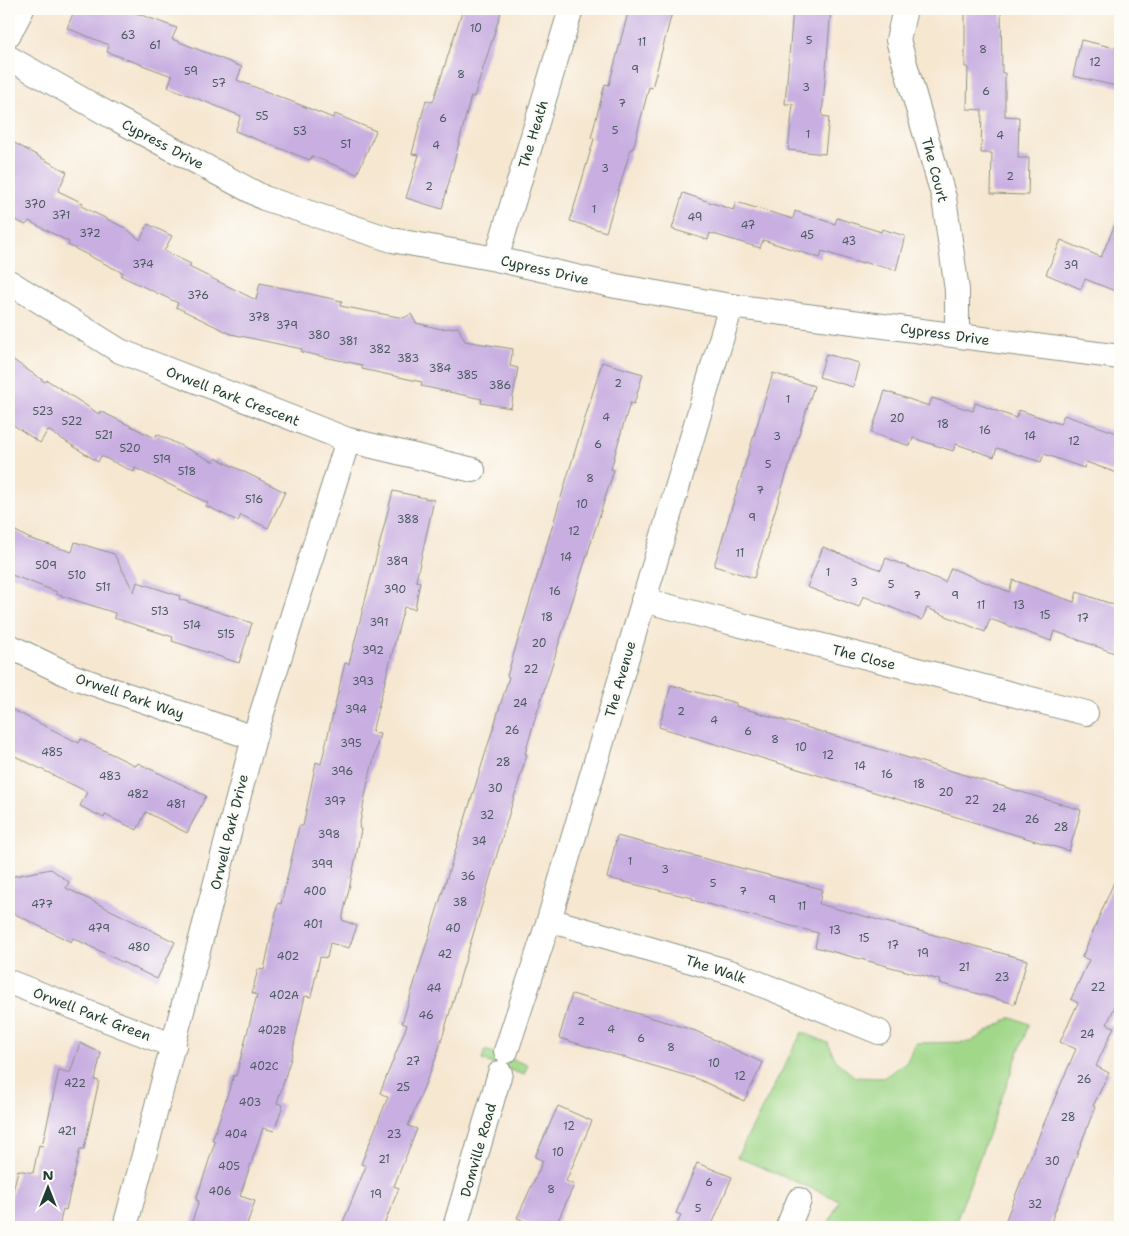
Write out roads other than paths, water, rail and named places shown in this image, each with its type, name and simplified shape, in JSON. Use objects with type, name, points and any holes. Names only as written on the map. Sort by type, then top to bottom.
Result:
[{"type":"street","points":[[9,34],[22,9]]},
{"type":"street","name":"The Heath","points":[[496,259],[571,9]]},
{"type":"street","name":"The Court","points":[[905,9],[898,40],[944,198],[958,290],[957,335]]},
{"type":"street","name":"Cypress Drive","points":[[9,58],[113,118],[264,198],[392,240],[496,259],[616,286],[730,306],[1120,358]]},
{"type":"street","name":"Orwell Park Crescent","points":[[9,282],[120,352],[348,440],[474,470]]},
{"type":"street","name":"The Avenue","points":[[503,1062],[549,920],[730,306]]},
{"type":"street","name":"Orwell Park Drive","points":[[125,1227],[254,738],[348,440]]},
{"type":"street","name":"The Close","points":[[643,600],[1086,713]]},
{"type":"street","name":"Orwell Park Way","points":[[9,646],[71,676],[254,738]]},
{"type":"street","name":"The Walk","points":[[549,920],[733,973],[879,1032]]},
{"type":"street","name":"Orwell Park Green","points":[[9,982],[174,1046]]},
{"type":"street","name":"Domville Road","points":[[455,1227],[503,1062]]},
{"type":"street","points":[[788,1227],[799,1200]]}]
